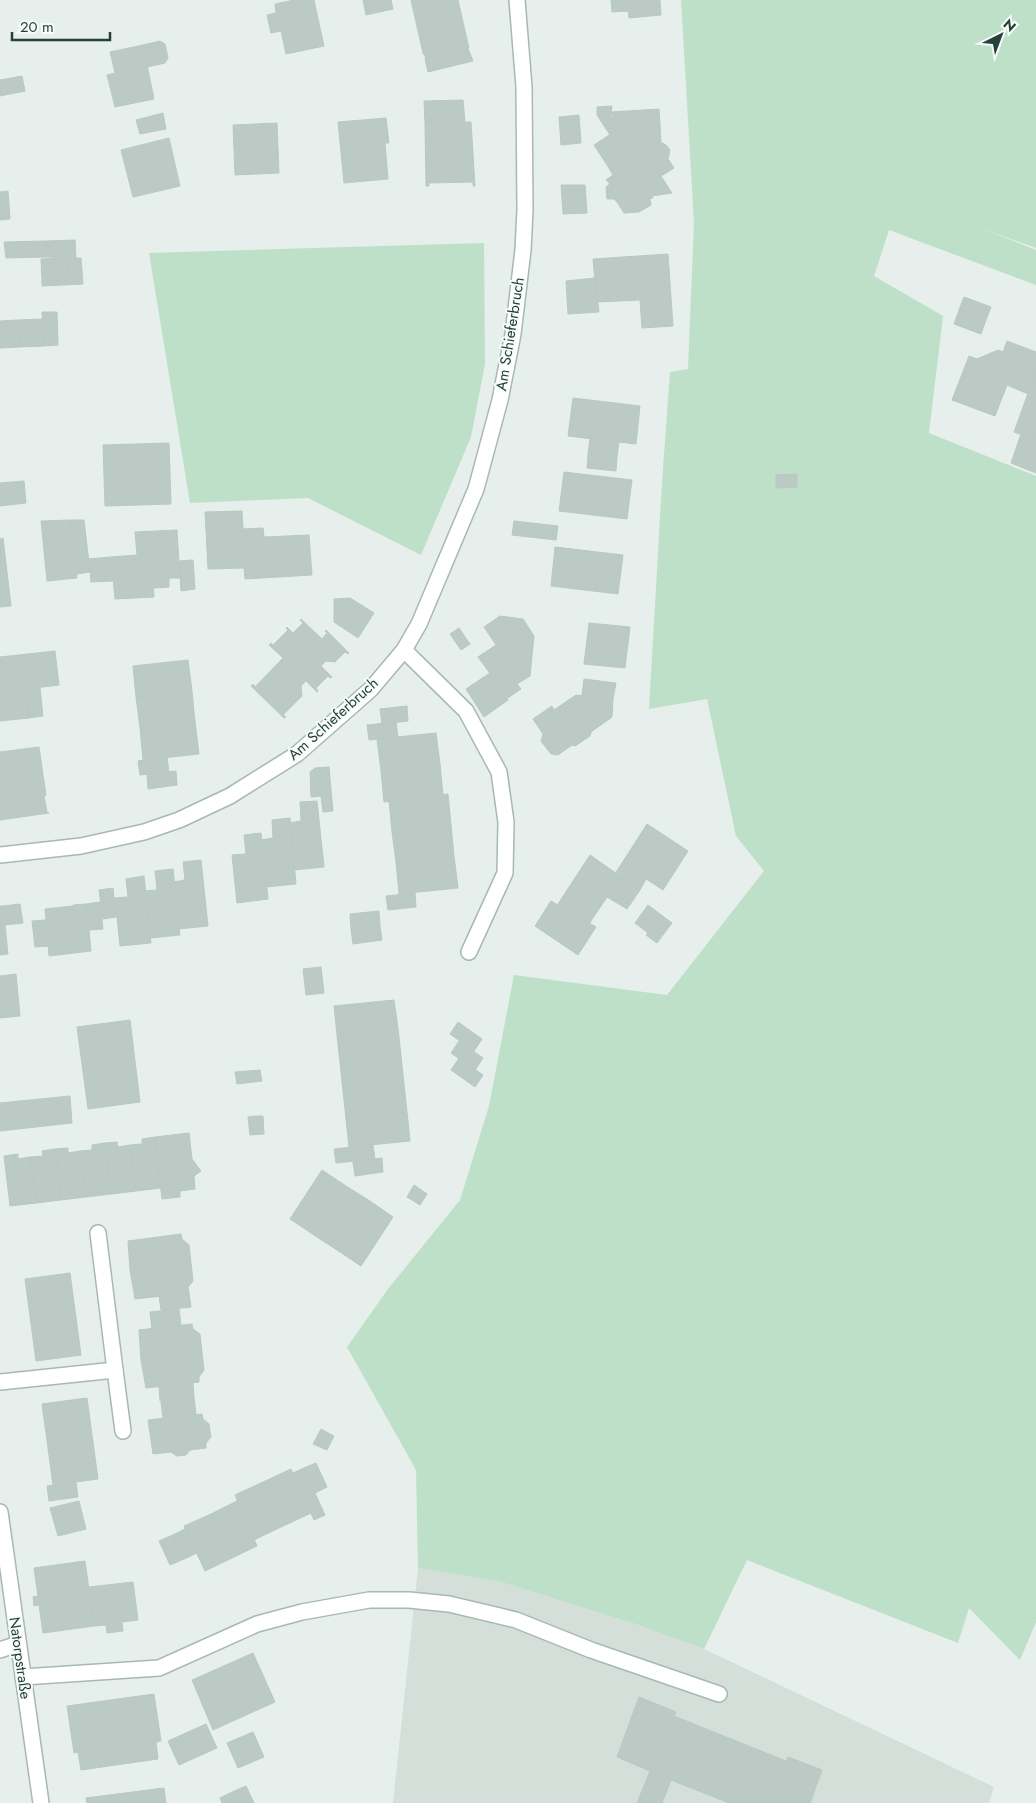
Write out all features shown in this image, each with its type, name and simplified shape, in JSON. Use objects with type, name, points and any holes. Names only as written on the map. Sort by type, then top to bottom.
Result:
[{"type":"street","name":"Am Schieferbruch","points":[[0,855],[81,846],[144,832],[179,820],[230,796],[297,754],[371,689],[404,650],[423,615],[476,489],[500,400],[512,334],[523,250],[524,210],[524,87],[517,0]]},
{"type":"street","points":[[404,650],[466,711],[499,772],[506,822],[504,873],[469,952]]},
{"type":"street","points":[[98,1232],[122,1431]]},
{"type":"street","points":[[0,1382],[115,1370]]},
{"type":"street","name":"Natorpstraße","points":[[0,1512],[41,1803]]},
{"type":"street","points":[[24,1676],[159,1668],[257,1624],[293,1614],[369,1600],[409,1600],[450,1604],[516,1620],[591,1650],[719,1694]]},
{"type":"street","points":[[0,1650],[18,1644]]},
{"type":"shaded area","points":[[418,1568],[501,1582],[635,1624],[704,1649],[994,1787],[989,1803],[393,1803]]},
{"type":"green space","points":[[681,0],[1036,0],[1036,248],[983,229],[1036,250],[1036,285],[889,230],[874,276],[943,316],[929,433],[1036,476],[1036,1622],[1020,1660],[969,1608],[958,1643],[747,1560],[704,1649],[635,1624],[501,1582],[418,1568],[416,1470],[347,1347],[388,1289],[460,1200],[489,1106],[514,975],[667,995],[764,871],[736,836],[707,699],[649,709],[670,372],[688,369],[694,223]]},
{"type":"green space","points":[[484,243],[485,364],[471,437],[421,555],[308,498],[190,503],[149,253]]},
{"type":"building","points":[[294,0],[314,0],[324,46],[286,54],[281,31],[271,33],[267,15],[276,13],[275,4]]},
{"type":"building","points":[[363,0],[391,0],[393,9],[366,15]]},
{"type":"building","points":[[411,0],[458,0],[469,48],[467,48],[465,41],[423,53]]},
{"type":"building","points":[[611,0],[660,0],[661,15],[629,18],[628,11],[612,12]]},
{"type":"building","points":[[160,41],[165,44],[168,58],[165,63],[147,67],[143,45]]},
{"type":"building","points":[[465,41],[473,61],[428,72],[424,51]]},
{"type":"building","points":[[143,45],[154,99],[115,107],[107,75],[115,73],[110,52]]},
{"type":"building","points":[[22,76],[25,91],[0,96],[0,80]]},
{"type":"building","points":[[463,100],[465,122],[425,123],[424,101]]},
{"type":"building","points":[[612,106],[611,115],[620,128],[610,135],[597,115],[597,107]]},
{"type":"building","points":[[659,109],[661,141],[646,149],[645,154],[639,158],[630,154],[609,168],[594,145],[620,128],[611,112]]},
{"type":"building","points":[[163,113],[166,129],[140,134],[136,120]]},
{"type":"building","points":[[579,115],[581,143],[561,145],[559,117]]},
{"type":"building","points":[[386,118],[389,143],[385,143],[388,179],[344,183],[338,122]]},
{"type":"building","points":[[471,122],[475,186],[473,186],[473,182],[429,183],[429,186],[426,186],[425,123]]},
{"type":"building","points":[[277,123],[279,173],[235,175],[233,125]]},
{"type":"building","points":[[169,138],[180,186],[133,197],[121,150]]},
{"type":"building","points":[[659,141],[670,150],[668,159],[674,168],[661,176],[672,193],[645,199],[645,196],[624,198],[617,202],[614,199],[607,199],[606,187],[610,184],[606,180],[613,175],[609,168],[630,154],[639,158],[645,154],[646,149]]},
{"type":"building","points":[[561,185],[585,185],[587,213],[563,214]]},
{"type":"building","points":[[8,191],[10,219],[0,220],[0,192]]},
{"type":"building","points":[[645,196],[645,199],[650,198],[651,205],[639,212],[624,213],[617,202],[624,198]]},
{"type":"building","points":[[75,240],[76,258],[46,257],[46,241]]},
{"type":"building","points":[[46,241],[46,257],[6,258],[4,242]]},
{"type":"building","points":[[668,254],[673,326],[642,328],[640,300],[597,302],[593,259]]},
{"type":"building","points":[[68,258],[69,280],[42,281],[41,259]]},
{"type":"building","points":[[68,258],[81,258],[83,284],[42,286],[42,281],[69,280]]},
{"type":"building","points":[[595,278],[599,312],[568,314],[566,281]]},
{"type":"building","points":[[964,297],[991,307],[986,320],[959,310]]},
{"type":"building","points":[[959,310],[986,320],[981,334],[954,324]]},
{"type":"building","points":[[42,312],[57,312],[58,345],[44,346]]},
{"type":"building","points":[[42,319],[44,346],[19,347],[18,320]]},
{"type":"building","points":[[18,320],[19,347],[0,348],[0,321]]},
{"type":"building","points":[[1007,341],[1036,352],[1036,374],[1028,394],[1007,385],[995,416],[952,400],[969,356],[977,359],[998,350],[1003,352]]},
{"type":"building","points":[[1036,374],[1036,440],[1014,432]]},
{"type":"building","points":[[573,398],[640,406],[636,444],[568,436]]},
{"type":"building","points":[[1021,434],[1036,440],[1036,473],[1011,463]]},
{"type":"building","points":[[590,438],[619,442],[617,457],[588,454]]},
{"type":"building","points":[[169,443],[171,504],[105,506],[103,445]]},
{"type":"building","points":[[588,454],[617,457],[616,471],[587,468]]},
{"type":"building","points":[[564,472],[632,480],[627,519],[559,511]]},
{"type":"building","points":[[797,474],[797,487],[776,488],[776,475]]},
{"type":"building","points":[[24,481],[26,503],[0,506],[0,483]]},
{"type":"building","points":[[242,511],[243,529],[263,528],[264,537],[309,535],[312,575],[245,579],[244,568],[208,569],[205,512]]},
{"type":"building","points":[[71,520],[77,578],[47,581],[41,521]]},
{"type":"building","points":[[71,520],[84,520],[90,572],[77,574]]},
{"type":"building","points":[[514,521],[558,526],[556,540],[512,535]]},
{"type":"building","points":[[177,530],[180,578],[169,578],[169,587],[154,588],[151,554],[137,555],[135,532]]},
{"type":"building","points":[[3,538],[11,606],[0,607],[0,539]]},
{"type":"building","points":[[555,547],[623,555],[618,594],[551,586]]},
{"type":"building","points":[[151,554],[154,597],[115,599],[111,557]]},
{"type":"building","points":[[111,557],[113,581],[91,582],[89,559]]},
{"type":"building","points":[[193,560],[195,589],[181,591],[179,561]]},
{"type":"building","points":[[350,598],[374,613],[358,638],[334,622],[334,599]]},
{"type":"building","points":[[500,616],[523,619],[534,636],[530,676],[517,684],[521,689],[508,698],[478,657],[496,645],[484,627]]},
{"type":"building","points":[[301,619],[322,639],[327,633],[326,630],[349,653],[345,652],[335,662],[326,661],[321,666],[332,677],[328,676],[316,688],[317,692],[306,681],[301,686],[302,696],[283,715],[286,717],[284,718],[251,686],[253,684],[255,687],[283,658],[269,645],[271,643],[273,645],[288,630],[287,627],[293,633],[303,623]]},
{"type":"building","points":[[589,623],[630,627],[625,668],[584,664]]},
{"type":"building","points":[[459,628],[470,644],[461,650],[450,634]]},
{"type":"building","points":[[55,651],[59,685],[26,689],[29,718],[0,721],[0,657]]},
{"type":"building","points":[[188,660],[192,691],[136,697],[133,666]]},
{"type":"building","points":[[490,673],[508,700],[484,717],[466,689]]},
{"type":"building","points":[[584,679],[616,683],[613,699],[582,695]]},
{"type":"building","points":[[40,688],[43,716],[29,718],[26,689]]},
{"type":"building","points":[[192,691],[195,722],[140,728],[136,697]]},
{"type":"building","points":[[576,695],[613,699],[612,717],[575,746],[572,745],[558,755],[551,754],[541,741],[543,734],[533,719],[552,706],[554,710]]},
{"type":"building","points":[[407,706],[408,721],[382,724],[380,709]]},
{"type":"building","points":[[195,722],[199,754],[143,760],[140,728]]},
{"type":"building","points":[[396,722],[398,737],[369,740],[367,725]]},
{"type":"building","points":[[436,733],[440,764],[381,771],[377,739]]},
{"type":"building","points":[[39,747],[46,795],[44,796],[47,812],[49,813],[0,820],[0,752]]},
{"type":"building","points":[[167,757],[169,772],[140,775],[138,761]]},
{"type":"building","points":[[440,764],[443,795],[384,802],[381,771]]},
{"type":"building","points":[[329,767],[333,811],[323,812],[321,796],[311,797],[310,772],[315,768]]},
{"type":"building","points":[[176,771],[177,785],[148,789],[147,774]]},
{"type":"building","points":[[448,794],[451,825],[392,832],[389,801]]},
{"type":"building","points":[[317,801],[324,867],[294,870],[289,823],[301,821],[300,802]]},
{"type":"building","points":[[290,818],[296,884],[266,887],[261,840],[273,838],[272,820]]},
{"type":"building","points":[[647,824],[688,851],[663,890],[622,863]]},
{"type":"building","points":[[451,825],[454,856],[396,862],[392,832]]},
{"type":"building","points":[[261,833],[268,899],[237,903],[232,855],[246,854],[244,835]]},
{"type":"building","points":[[590,855],[640,890],[627,909],[607,897],[589,924],[558,904]]},
{"type":"building","points":[[454,856],[458,888],[399,894],[396,862]]},
{"type":"building","points":[[201,860],[208,926],[178,929],[173,882],[185,880],[183,862]]},
{"type":"building","points":[[622,863],[646,879],[640,890],[621,878],[622,876],[616,872]]},
{"type":"building","points":[[173,869],[180,935],[150,938],[144,891],[157,890],[155,871]]},
{"type":"building","points":[[144,876],[151,943],[120,946],[115,898],[128,897],[126,879]]},
{"type":"building","points":[[113,888],[116,917],[103,919],[99,890]]},
{"type":"building","points":[[415,893],[416,907],[388,910],[386,896]]},
{"type":"building","points":[[551,901],[596,927],[578,955],[535,926]]},
{"type":"building","points":[[100,902],[103,929],[89,930],[86,904]]},
{"type":"building","points":[[20,904],[23,923],[5,925],[3,906]]},
{"type":"building","points":[[86,904],[89,930],[75,931],[73,905]]},
{"type":"building","points":[[648,905],[672,923],[657,943],[635,923]]},
{"type":"building","points":[[0,906],[3,906],[8,954],[0,955]]},
{"type":"building","points":[[73,906],[75,931],[89,930],[91,951],[49,956],[45,909]]},
{"type":"building","points":[[379,911],[380,926],[351,929],[350,914]]},
{"type":"building","points":[[46,920],[49,946],[35,947],[32,921]]},
{"type":"building","points":[[380,926],[382,940],[353,944],[351,929]]},
{"type":"building","points":[[321,967],[324,993],[306,995],[303,969]]},
{"type":"building","points":[[16,974],[20,1016],[0,1018],[0,976]]},
{"type":"building","points":[[394,1000],[398,1028],[337,1035],[334,1006]]},
{"type":"building","points":[[130,1020],[140,1102],[88,1109],[77,1027]]},
{"type":"building","points":[[458,1022],[482,1039],[474,1051],[450,1034]]},
{"type":"building","points":[[398,1028],[401,1056],[340,1063],[337,1035]]},
{"type":"building","points":[[459,1041],[483,1058],[475,1070],[451,1053]]},
{"type":"building","points":[[401,1056],[404,1084],[343,1091],[340,1063]]},
{"type":"building","points":[[459,1058],[483,1075],[475,1087],[451,1070]]},
{"type":"building","points":[[260,1070],[262,1081],[237,1084],[235,1072]]},
{"type":"building","points":[[404,1084],[407,1112],[346,1119],[343,1091]]},
{"type":"building","points":[[70,1096],[72,1123],[0,1131],[0,1103]]},
{"type":"building","points":[[407,1112],[410,1141],[349,1147],[346,1119]]},
{"type":"building","points":[[263,1116],[264,1134],[250,1135],[248,1117]]},
{"type":"building","points":[[189,1133],[192,1159],[201,1171],[194,1176],[195,1189],[180,1191],[180,1197],[162,1199],[155,1137]]},
{"type":"building","points":[[155,1137],[161,1188],[136,1191],[130,1145],[142,1144],[142,1139]]},
{"type":"building","points":[[117,1142],[118,1147],[130,1145],[136,1191],[111,1194],[105,1143]]},
{"type":"building","points":[[105,1143],[111,1194],[86,1197],[80,1151],[92,1150],[92,1145]]},
{"type":"building","points":[[373,1145],[375,1159],[336,1163],[334,1149]]},
{"type":"building","points":[[68,1148],[68,1153],[80,1151],[86,1197],[61,1200],[55,1149]]},
{"type":"building","points":[[55,1149],[61,1200],[36,1203],[30,1157],[43,1156],[42,1151]]},
{"type":"building","points":[[18,1154],[18,1159],[30,1157],[36,1203],[10,1206],[4,1156]]},
{"type":"building","points":[[382,1158],[383,1172],[355,1176],[353,1162]]},
{"type":"building","points":[[322,1170],[346,1186],[314,1235],[290,1219]]},
{"type":"building","points":[[414,1185],[427,1194],[420,1205],[407,1197]]},
{"type":"building","points":[[346,1186],[370,1201],[337,1250],[314,1235]]},
{"type":"building","points":[[370,1201],[393,1217],[361,1266],[337,1250]]},
{"type":"building","points":[[181,1234],[182,1239],[189,1245],[191,1263],[130,1270],[128,1241]]},
{"type":"building","points":[[191,1263],[193,1281],[188,1287],[189,1293],[135,1299],[130,1270]]},
{"type":"building","points":[[70,1273],[81,1355],[36,1361],[25,1279]]},
{"type":"building","points":[[189,1293],[191,1307],[161,1310],[159,1296]]},
{"type":"building","points":[[179,1309],[181,1325],[152,1329],[150,1312]]},
{"type":"building","points":[[192,1324],[193,1329],[200,1334],[202,1352],[141,1360],[139,1330]]},
{"type":"building","points":[[202,1352],[204,1370],[199,1377],[199,1382],[146,1388],[141,1360]]},
{"type":"building","points":[[193,1383],[194,1397],[160,1401],[159,1387]]},
{"type":"building","points":[[194,1397],[196,1414],[163,1418],[161,1402]]},
{"type":"building","points":[[87,1398],[98,1479],[53,1485],[42,1404]]},
{"type":"building","points":[[202,1414],[203,1419],[209,1424],[211,1437],[206,1443],[206,1448],[190,1450],[186,1455],[177,1456],[171,1452],[153,1454],[148,1420]]},
{"type":"building","points":[[321,1429],[334,1436],[327,1450],[313,1444]]},
{"type":"building","points":[[316,1463],[327,1487],[315,1493],[304,1468]]},
{"type":"building","points":[[304,1468],[315,1493],[304,1498],[293,1473]]},
{"type":"building","points":[[291,1469],[311,1513],[281,1527],[261,1483]]},
{"type":"building","points":[[76,1482],[78,1497],[49,1501],[47,1486]]},
{"type":"building","points":[[261,1483],[281,1527],[254,1540],[235,1495]]},
{"type":"building","points":[[315,1493],[325,1515],[314,1520],[304,1498]]},
{"type":"building","points":[[79,1501],[86,1529],[58,1536],[50,1508]]},
{"type":"building","points":[[237,1501],[257,1546],[232,1558],[211,1514]]},
{"type":"building","points":[[211,1514],[232,1558],[205,1571],[184,1526]]},
{"type":"building","points":[[185,1529],[197,1553],[184,1559],[173,1535]]},
{"type":"building","points":[[173,1535],[184,1559],[170,1565],[159,1541]]},
{"type":"building","points":[[85,1561],[94,1626],[43,1633],[39,1605],[34,1606],[33,1597],[38,1596],[34,1568]]},
{"type":"building","points":[[133,1582],[138,1620],[122,1622],[123,1631],[107,1633],[106,1625],[94,1626],[89,1587]]},
{"type":"building","points":[[253,1653],[275,1702],[213,1730],[192,1680]]},
{"type":"building","points":[[154,1694],[161,1741],[156,1742],[158,1759],[81,1770],[78,1752],[74,1753],[67,1706]]},
{"type":"building","points":[[639,1697],[676,1712],[674,1716],[786,1761],[788,1757],[822,1770],[810,1803],[729,1803],[671,1780],[662,1803],[637,1803],[650,1771],[617,1757]]},
{"type":"building","points":[[206,1724],[217,1748],[179,1765],[168,1741]]},
{"type":"building","points":[[253,1732],[264,1757],[238,1768],[227,1743]]},
{"type":"building","points":[[246,1786],[254,1803],[237,1803],[232,1792]]},
{"type":"building","points":[[164,1788],[166,1803],[87,1803],[86,1798]]},
{"type":"building","points":[[232,1792],[237,1803],[222,1803],[220,1798]]}]
